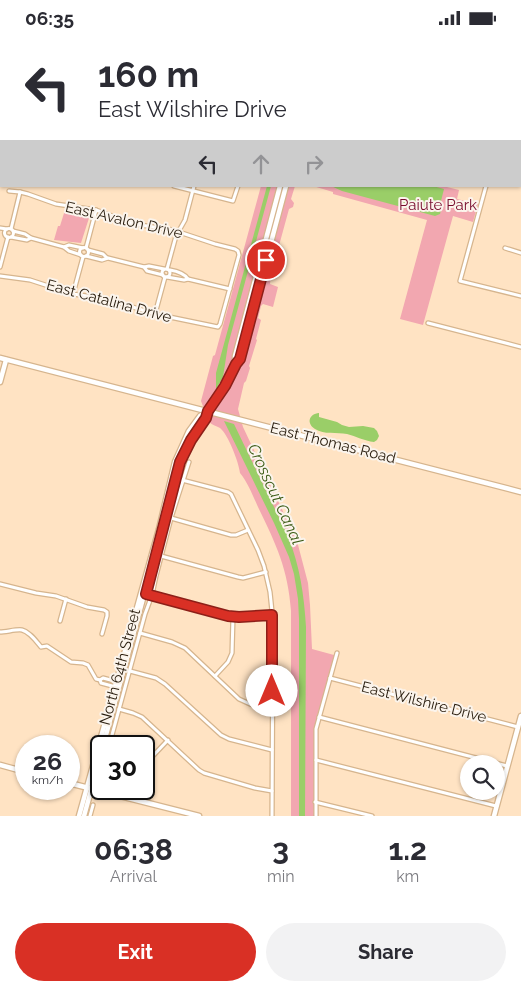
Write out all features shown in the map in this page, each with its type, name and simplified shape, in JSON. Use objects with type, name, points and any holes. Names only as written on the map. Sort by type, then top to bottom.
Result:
[{"type":"main road","name":"North 64th Street","points":[[236,364],[235,356],[280,187]]},
{"type":"main road","name":"North 64th Street","points":[[79,816],[89,788],[143,593],[179,452],[189,431],[214,403],[240,359],[286,187]]},
{"type":"main road","name":"East Thomas Road","points":[[0,358],[521,492]]},
{"type":"main road","points":[[0,382],[6,359]]},
{"type":"main road","name":"North 64th Street","points":[[106,735],[117,685]]},
{"type":"main road","points":[[494,816],[521,716]]},
{"type":"main road","points":[[0,765],[15,768]]},
{"type":"main road","points":[[80,786],[89,788]]},
{"type":"main road","name":"North 64th Street","points":[[84,816],[89,788]]},
{"type":"main road","points":[[137,800],[199,816]]},
{"type":"street","points":[[178,187],[233,201],[238,187]]},
{"type":"street","points":[[154,314],[165,276],[162,272],[167,269],[178,232],[185,220],[194,187]]},
{"type":"street","points":[[486,187],[460,281],[521,297]]},
{"type":"street","name":"East Avalon Drive","points":[[9,191],[20,192],[56,204],[96,210],[134,224],[178,232],[215,245],[235,249],[239,255],[230,289]]},
{"type":"street","points":[[8,237],[14,234],[11,229],[20,192]]},
{"type":"street","points":[[84,256],[80,251],[85,249],[96,210]]},
{"type":"street","points":[[0,228],[11,229],[31,238],[64,247],[68,251],[84,256],[102,260],[108,258]]},
{"type":"street","points":[[0,267],[8,237],[5,232],[11,229]]},
{"type":"street","points":[[0,234],[21,240],[31,238]]},
{"type":"street","points":[[64,247],[69,245],[144,267],[167,269],[180,273],[188,279]]},
{"type":"street","points":[[504,248],[521,253]]},
{"type":"street","points":[[73,294],[84,256],[89,253],[85,249]]},
{"type":"street","points":[[144,267],[147,271],[165,276],[184,280],[188,279],[230,289]]},
{"type":"street","points":[[165,276],[170,275],[167,269]]},
{"type":"street","name":"East Catalina Drive","points":[[0,276],[35,281],[73,294],[107,299],[154,314],[218,327],[230,289]]},
{"type":"street","points":[[428,323],[521,347]]},
{"type":"street","name":"North 64th Street","points":[[112,735],[145,614],[152,595],[182,480],[189,462]]},
{"type":"street","points":[[182,480],[231,494],[266,571],[272,615],[272,816]]},
{"type":"street","points":[[172,518],[231,535],[248,530]]},
{"type":"street","points":[[161,556],[243,578],[266,571]]},
{"type":"street","points":[[0,584],[52,595],[87,607],[104,610],[107,612],[107,616],[102,634]]},
{"type":"street","points":[[143,593],[233,617],[272,615]]},
{"type":"street","points":[[60,621],[66,599]]},
{"type":"street","points":[[215,676],[228,662],[232,653],[233,617]]},
{"type":"street","points":[[0,632],[11,632],[21,629],[29,633],[42,647],[47,646],[71,662],[88,665],[96,679],[103,679],[117,685]]},
{"type":"street","points":[[140,633],[172,642],[185,648],[239,699],[250,704],[272,709]]},
{"type":"street","points":[[316,816],[316,733],[337,653]]},
{"type":"street","points":[[130,671],[156,679],[165,684],[221,735],[272,750]]},
{"type":"street","name":"East Wilshire Drive","points":[[330,678],[518,727]]},
{"type":"street","points":[[119,709],[142,717],[204,773],[272,791]]},
{"type":"street","points":[[319,717],[507,766]]},
{"type":"street","points":[[155,754],[168,740]]},
{"type":"street","points":[[316,759],[496,806]]},
{"type":"street","points":[[316,802],[372,816]]},
{"type":"street","points":[[90,816],[93,805]]},
{"type":"green space","points":[[261,187],[295,187],[291,199],[294,203],[293,207],[289,209],[271,275],[270,284],[278,287],[273,307],[263,304],[261,306],[258,318],[261,320],[257,340],[238,409],[243,427],[297,541],[308,583],[312,649],[334,655],[337,653],[316,729],[316,816],[291,816],[291,611],[287,582],[280,557],[250,490],[240,473],[230,442],[220,428],[209,422],[201,401],[213,356],[215,355]]},
{"type":"green space","name":"Paiute Park","points":[[316,187],[447,187],[459,190],[457,199],[478,204],[473,222],[453,216],[423,325],[400,319],[427,220],[333,194],[333,192]]},
{"type":"green space","points":[[65,210],[89,213],[81,243],[54,240]]},
{"type":"shaded area","points":[[267,187],[271,187],[228,345],[223,377],[216,389],[216,373]]},
{"type":"shaded area","points":[[333,187],[437,187],[444,189],[440,214],[435,216]]},
{"type":"shaded area","points":[[319,413],[319,417],[349,427],[363,426],[374,428],[379,436],[374,442],[347,434],[319,431],[312,427],[310,419],[313,415]]},
{"type":"shaded area","points":[[224,421],[234,424],[288,536],[301,581],[306,627],[305,816],[299,816],[299,619],[294,574],[289,557],[274,523]]},
{"type":"route","points":[[266,260],[240,359],[208,411],[206,418],[196,431],[180,462],[146,594],[233,617],[272,615],[272,691]]},
{"type":"water label","name":"Crosscut Canal","points":[[276,494]]}]
